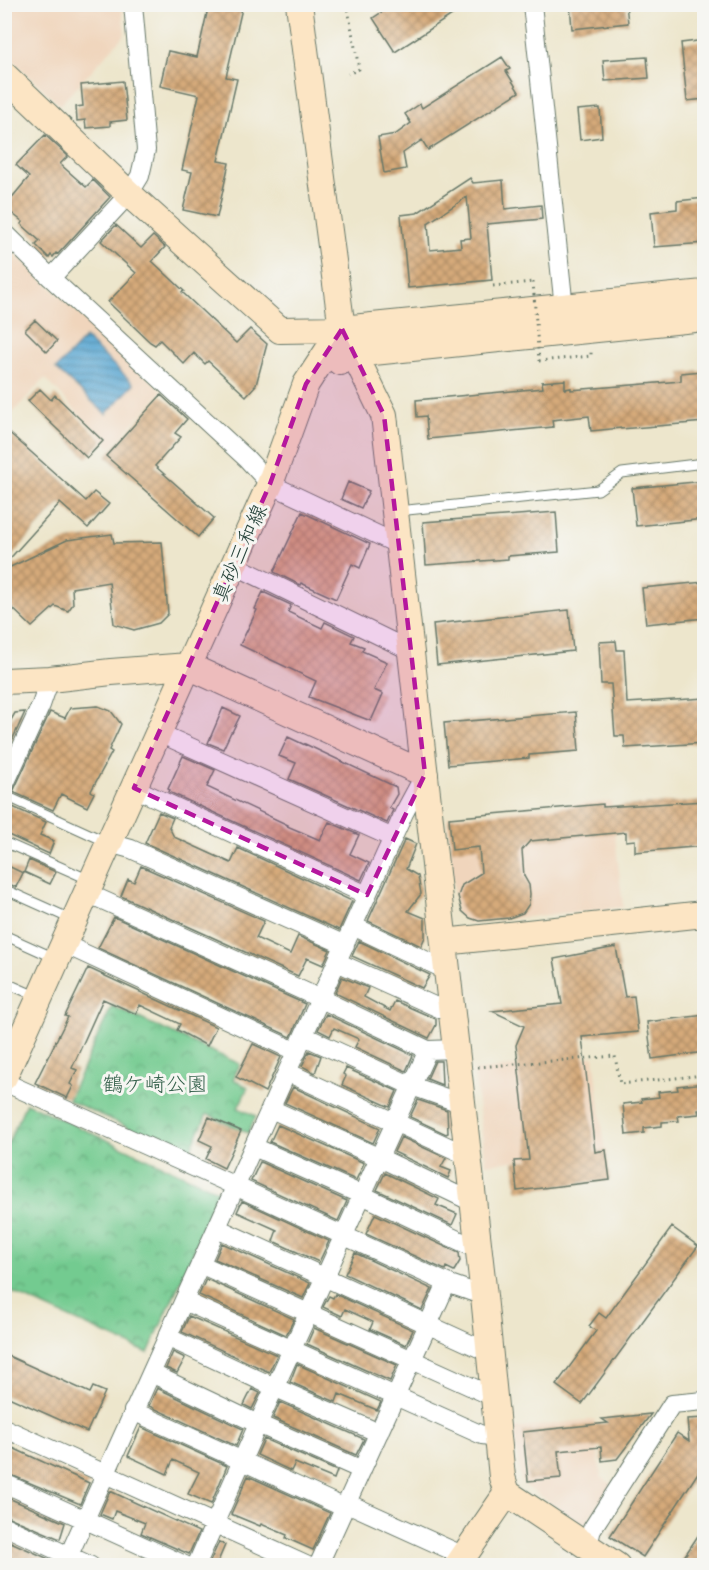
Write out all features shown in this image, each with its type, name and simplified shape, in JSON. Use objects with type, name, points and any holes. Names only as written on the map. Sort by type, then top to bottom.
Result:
[{"type":"street","points":[[51,278],[129,194],[140,176],[146,150],[132,4]]},
{"type":"street","points":[[298,4],[342,329],[384,415],[463,1104],[502,1477],[507,1493],[617,1566]]},
{"type":"street","points":[[532,4],[564,308]]},
{"type":"street","points":[[4,75],[129,194],[280,330],[342,329],[705,293]]},
{"type":"street","points":[[4,232],[247,459],[270,484],[399,545]]},
{"type":"street","points":[[306,384],[354,354],[705,318]]},
{"type":"street","name":"真砂三和線","points":[[4,1077],[13,1034],[40,998],[75,921],[270,484],[306,384],[342,329]]},
{"type":"street","points":[[234,565],[411,651]]},
{"type":"street","points":[[4,681],[188,666],[425,774]]},
{"type":"street","points":[[4,786],[41,705],[50,679]]},
{"type":"street","points":[[159,733],[393,838]]},
{"type":"street","points":[[66,1560],[404,813],[425,774]]},
{"type":"street","points":[[134,788],[367,895]]},
{"type":"street","points":[[110,843],[131,849],[345,945]]},
{"type":"street","points":[[90,887],[428,1050],[457,1059]]},
{"type":"street","points":[[444,942],[705,914]]},
{"type":"street","points":[[353,926],[448,971]]},
{"type":"street","points":[[61,952],[463,1104]]},
{"type":"street","points":[[337,962],[452,1014]]},
{"type":"street","points":[[196,1566],[428,1050]]},
{"type":"street","points":[[287,1072],[468,1155]]},
{"type":"street","points":[[4,1082],[447,1283],[484,1296]]},
{"type":"street","points":[[271,1109],[474,1203]]},
{"type":"street","points":[[254,1147],[479,1250]]},
{"type":"street","points":[[217,1228],[490,1353]]},
{"type":"street","points":[[200,1264],[494,1397]]},
{"type":"street","points":[[318,1566],[447,1283]]},
{"type":"street","points":[[184,1301],[482,1435],[498,1437]]},
{"type":"street","points":[[167,1337],[379,1433]]},
{"type":"street","points":[[151,1373],[362,1470]]},
{"type":"street","points":[[588,1546],[592,1530],[672,1404],[705,1401]]},
{"type":"street","points":[[134,1411],[346,1506],[460,1561],[507,1493]]},
{"type":"street","points":[[4,1428],[308,1566]]},
{"type":"street","points":[[4,1483],[187,1566]]},
{"type":"street","points":[[4,1526],[66,1560],[91,1566]]},
{"type":"lane","points":[[395,511],[598,490],[622,473],[705,463]]},
{"type":"lane","points":[[4,795],[110,843]]},
{"type":"lane","points":[[4,842],[90,887]]},
{"type":"lane","points":[[4,889],[75,921]]},
{"type":"lane","points":[[4,934],[61,952]]},
{"type":"lane","points":[[4,982],[40,998]]},
{"type":"path","points":[[347,4],[359,69],[348,74]]},
{"type":"path","points":[[493,286],[533,282],[539,361],[591,356]]},
{"type":"path","points":[[457,1059],[615,1056],[620,1084],[705,1076]]},
{"type":"highlighted area","points":[[342,329],[384,415],[425,774],[367,895],[134,788],[270,484],[306,384]]},
{"type":"shaded area","points":[[4,5],[122,5],[125,34],[60,105],[5,53]]},
{"type":"shaded area","points":[[4,244],[162,391],[111,448],[45,378],[5,421]]},
{"type":"shaded area","points":[[611,801],[623,907],[468,923],[456,913],[447,817]]},
{"type":"shaded area","points":[[594,1056],[605,1150],[486,1164],[474,1071]]},
{"type":"shaded area","points":[[594,1419],[601,1477],[612,1484],[584,1525],[521,1481],[514,1429]]},
{"type":"green space","name":"鶴ケ崎公園","points":[[112,1006],[240,1064],[233,1079],[248,1087],[238,1108],[256,1116],[248,1133],[207,1114],[188,1155],[68,1100]]},
{"type":"green space","points":[[26,1103],[221,1192],[148,1353],[5,1289],[5,1150]]},
{"type":"water","points":[[85,338],[134,384],[106,414],[56,369]]},
{"type":"building","points":[[209,4],[243,4],[226,77],[237,79],[218,161],[229,163],[217,217],[183,210],[192,172],[182,170],[199,95],[160,86],[168,51],[197,57]]},
{"type":"building","points":[[400,4],[469,4],[395,52],[373,18],[388,8],[390,11]]},
{"type":"building","points":[[570,4],[626,4],[628,23],[572,29]]},
{"type":"building","points":[[705,40],[705,99],[687,101],[681,43]]},
{"type":"building","points":[[502,57],[510,69],[506,71],[519,92],[428,150],[422,140],[403,153],[406,169],[384,173],[378,137],[396,134],[411,123],[405,114],[420,104],[422,108]]},
{"type":"building","points":[[647,57],[649,78],[605,81],[603,60]]},
{"type":"building","points":[[123,81],[127,120],[110,122],[110,126],[86,128],[85,120],[77,121],[76,107],[83,106],[81,85]]},
{"type":"building","points":[[600,108],[602,137],[580,140],[577,110]]},
{"type":"building","points":[[45,135],[68,156],[60,164],[86,187],[93,180],[110,197],[58,254],[56,253],[53,257],[51,255],[49,258],[36,245],[40,241],[21,224],[23,222],[4,207],[29,177],[16,165]]},
{"type":"building","points":[[470,178],[473,183],[503,180],[505,209],[541,205],[542,219],[487,224],[492,280],[408,288],[401,215],[417,213]],"holes":[[[467,197],[471,238],[460,239],[461,247],[430,250],[428,223]]]},
{"type":"building","points":[[705,198],[705,243],[654,247],[651,212],[677,209],[677,201]]},
{"type":"building","points":[[116,225],[141,248],[153,236],[165,247],[152,261],[236,343],[250,329],[267,344],[256,385],[246,396],[208,361],[205,364],[194,353],[184,364],[160,340],[155,345],[150,342],[108,302],[136,273],[101,241]]},
{"type":"building","points":[[35,320],[57,341],[47,352],[25,330]]},
{"type":"building","points":[[702,371],[703,382],[705,382],[705,422],[591,431],[589,416],[552,420],[553,427],[428,439],[426,416],[417,417],[416,400],[543,388],[542,382],[565,380],[565,389],[571,388],[571,390],[681,381],[681,373]]},
{"type":"building","points":[[40,389],[51,400],[55,395],[103,441],[87,458],[28,401]]},
{"type":"building","points":[[161,395],[187,419],[175,433],[181,437],[155,466],[214,518],[198,537],[106,456]]},
{"type":"building","points":[[4,428],[86,501],[94,492],[109,504],[88,528],[60,503],[4,565]]},
{"type":"building","points":[[705,481],[705,519],[636,526],[632,488]]},
{"type":"building","points":[[348,482],[369,491],[361,508],[341,499]]},
{"type":"building","points":[[302,512],[370,544],[360,568],[352,564],[336,599],[274,572]]},
{"type":"building","points":[[556,512],[559,552],[508,556],[508,559],[426,565],[423,522]]},
{"type":"building","points":[[112,534],[114,543],[162,542],[168,614],[159,623],[134,630],[114,624],[109,582],[72,588],[73,604],[68,611],[55,606],[32,627],[4,600],[4,570],[67,540]]},
{"type":"building","points":[[704,582],[705,618],[646,624],[642,588]]},
{"type":"building","points":[[263,592],[291,605],[288,612],[322,628],[325,622],[354,636],[351,642],[364,647],[362,651],[387,662],[374,690],[383,694],[371,721],[309,697],[316,681],[240,645]]},
{"type":"building","points":[[569,610],[573,651],[437,665],[433,624]]},
{"type":"building","points":[[616,641],[617,650],[624,650],[627,703],[705,698],[705,743],[625,748],[624,736],[615,736],[611,684],[601,684],[599,642]]},
{"type":"building","points":[[98,706],[111,711],[121,724],[109,750],[112,752],[91,791],[94,793],[87,807],[61,794],[53,810],[13,792],[50,712],[65,718],[70,708]]},
{"type":"building","points":[[223,708],[240,716],[223,749],[208,743]]},
{"type":"building","points":[[25,712],[4,758],[4,732],[15,713]]},
{"type":"building","points":[[576,712],[579,751],[448,765],[444,723]]},
{"type":"building","points":[[288,737],[396,787],[397,794],[389,808],[393,810],[387,823],[289,779],[296,763],[279,756]]},
{"type":"building","points":[[183,756],[215,770],[207,787],[287,826],[320,840],[329,822],[359,835],[350,854],[369,863],[361,880],[169,792],[168,789]]},
{"type":"building","points":[[705,801],[705,846],[635,852],[635,840],[626,841],[626,832],[530,841],[522,850],[524,876],[529,885],[530,894],[529,904],[523,913],[509,918],[479,921],[470,918],[462,911],[458,896],[462,885],[481,873],[479,847],[452,850],[449,818],[603,804],[603,807]]},
{"type":"building","points":[[4,803],[46,822],[40,835],[54,841],[49,854],[4,833]]},
{"type":"building","points":[[159,812],[173,818],[169,827],[174,837],[231,863],[238,848],[352,901],[339,930],[145,843]]},
{"type":"building","points":[[405,839],[416,844],[406,869],[418,876],[421,894],[408,911],[425,918],[425,937],[421,946],[368,921]]},
{"type":"building","points":[[29,860],[56,872],[50,884],[24,872]]},
{"type":"building","points":[[4,864],[23,873],[16,887],[4,882]]},
{"type":"building","points":[[141,866],[264,921],[256,938],[290,954],[298,936],[330,950],[323,965],[307,958],[298,976],[121,896],[128,879],[134,882]]},
{"type":"building","points":[[114,917],[305,1004],[291,1037],[98,948]]},
{"type":"building","points":[[359,941],[430,975],[422,988],[352,956]]},
{"type":"building","points":[[616,947],[625,997],[634,996],[638,1032],[582,1037],[595,1152],[606,1150],[610,1180],[517,1191],[514,1161],[529,1160],[516,1045],[524,1026],[492,1011],[562,1004],[554,959]]},
{"type":"building","points":[[88,968],[216,1027],[207,1046],[177,1030],[180,1024],[140,1005],[136,1014],[103,999],[72,1068],[77,1070],[70,1084],[73,1086],[67,1098],[35,1083],[68,1017],[65,1016]]},
{"type":"building","points":[[342,977],[368,988],[364,997],[390,1011],[395,1001],[436,1019],[436,1025],[429,1038],[335,993]]},
{"type":"building","points":[[326,1014],[413,1055],[406,1071],[355,1047],[359,1039],[334,1028],[330,1036],[318,1030]]},
{"type":"building","points":[[705,1015],[705,1052],[652,1059],[647,1022]]},
{"type":"building","points":[[253,1044],[281,1057],[265,1092],[236,1077]]},
{"type":"building","points":[[309,1051],[321,1056],[315,1073],[302,1066]]},
{"type":"building","points":[[435,1061],[441,1061],[442,1085],[427,1079]]},
{"type":"building","points":[[346,1068],[397,1091],[390,1107],[342,1085],[346,1076],[343,1074]]},
{"type":"building","points":[[705,1083],[705,1109],[698,1110],[699,1114],[678,1116],[679,1121],[662,1122],[662,1126],[644,1128],[644,1133],[626,1135],[623,1104],[659,1097],[658,1092],[678,1090],[677,1086]]},
{"type":"building","points":[[293,1087],[380,1128],[373,1143],[285,1103]]},
{"type":"building","points":[[418,1100],[447,1110],[448,1133],[410,1117]]},
{"type":"building","points":[[209,1117],[241,1131],[224,1168],[206,1159],[212,1146],[199,1140]]},
{"type":"building","points":[[278,1125],[364,1163],[356,1180],[270,1142]]},
{"type":"building","points":[[401,1137],[446,1158],[441,1167],[451,1171],[448,1178],[394,1152]]},
{"type":"building","points":[[260,1162],[347,1201],[338,1221],[251,1181]]},
{"type":"building","points":[[385,1173],[439,1199],[436,1205],[457,1214],[452,1225],[377,1190]]},
{"type":"building","points":[[242,1201],[329,1241],[319,1262],[273,1241],[277,1230],[237,1212]]},
{"type":"building","points":[[375,1214],[459,1253],[460,1261],[454,1271],[446,1267],[445,1270],[366,1234]]},
{"type":"building","points":[[672,1227],[698,1246],[582,1404],[556,1385],[596,1331],[589,1326],[599,1313],[606,1318]]},
{"type":"building","points":[[222,1243],[310,1283],[303,1298],[215,1259]]},
{"type":"building","points":[[355,1253],[432,1289],[422,1310],[345,1274]]},
{"type":"building","points":[[206,1279],[294,1319],[286,1335],[199,1295]]},
{"type":"building","points":[[335,1294],[413,1330],[406,1345],[370,1329],[373,1322],[345,1309],[342,1316],[323,1307],[329,1296],[333,1298]]},
{"type":"building","points":[[189,1316],[277,1355],[269,1372],[182,1332]]},
{"type":"building","points":[[314,1328],[397,1365],[390,1381],[307,1344]]},
{"type":"building","points":[[173,1352],[185,1358],[177,1373],[166,1368]]},
{"type":"building","points":[[4,1354],[90,1393],[93,1387],[105,1392],[87,1432],[4,1395]]},
{"type":"building","points":[[297,1364],[381,1402],[377,1410],[339,1394],[336,1402],[290,1382]]},
{"type":"building","points":[[157,1388],[243,1429],[236,1446],[149,1406]]},
{"type":"building","points":[[252,1389],[260,1393],[252,1409],[244,1405]]},
{"type":"building","points":[[280,1402],[364,1439],[356,1455],[273,1418]]},
{"type":"building","points":[[651,1414],[617,1459],[602,1461],[601,1447],[558,1451],[561,1478],[528,1481],[523,1432],[608,1423],[602,1419]]},
{"type":"building","points":[[705,1418],[705,1462],[643,1557],[610,1536],[677,1433],[689,1441],[687,1419]]},
{"type":"building","points":[[141,1427],[227,1466],[211,1504],[188,1494],[199,1472],[173,1460],[167,1474],[128,1456]]},
{"type":"building","points":[[264,1439],[337,1471],[334,1479],[295,1463],[291,1471],[257,1455]]},
{"type":"building","points":[[4,1444],[89,1483],[80,1504],[4,1472]]},
{"type":"building","points":[[248,1476],[330,1513],[313,1550],[286,1538],[287,1535],[231,1514]]},
{"type":"building","points":[[110,1491],[199,1532],[189,1554],[141,1533],[145,1523],[115,1511],[112,1519],[100,1514]]},
{"type":"building","points":[[4,1496],[65,1523],[60,1539],[4,1515]]},
{"type":"building","points":[[705,1525],[705,1566],[678,1566]]},
{"type":"building","points":[[4,1539],[51,1560],[48,1566],[4,1566]]},
{"type":"building","points":[[219,1542],[225,1545],[216,1566],[208,1566]]}]
